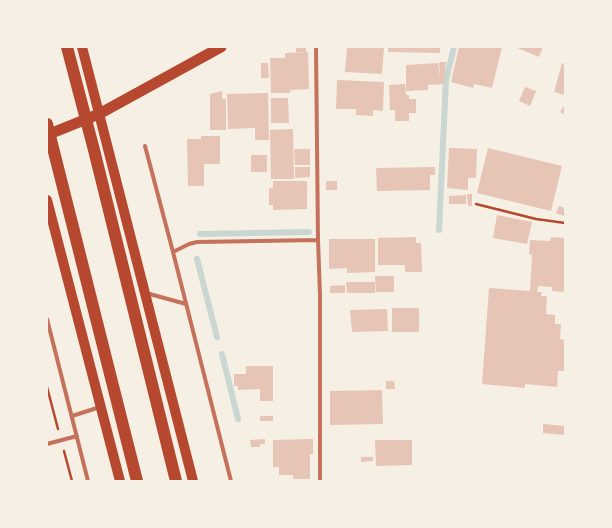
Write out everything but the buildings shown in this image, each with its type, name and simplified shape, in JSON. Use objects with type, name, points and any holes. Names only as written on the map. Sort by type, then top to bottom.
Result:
[{"type":"highway","points":[[67,47],[176,481]]},
{"type":"highway","points":[[71,47],[94,150]]},
{"type":"highway","points":[[47,134],[99,114],[221,47]]},
{"type":"highway","points":[[47,124],[137,481]]},
{"type":"main road","points":[[82,47],[193,481]]},
{"type":"main road","points":[[47,200],[120,481]]},
{"type":"street","points":[[316,47],[320,295],[320,481]]},
{"type":"street","points":[[145,146],[231,481]]},
{"type":"street","points":[[173,252],[189,244],[197,242],[318,240]]},
{"type":"street","points":[[145,293],[186,304]]},
{"type":"street","points":[[47,319],[88,481]]},
{"type":"street","points":[[72,416],[101,407]]},
{"type":"street","points":[[47,444],[77,436]]},
{"type":"path","points":[[476,204],[536,219],[565,223]]},
{"type":"path","points":[[47,387],[72,481]]},
{"type":"waterway","points":[[439,230],[446,80],[454,47]]},
{"type":"waterway","points":[[200,234],[309,232]]},
{"type":"waterway","points":[[197,259],[217,337]]},
{"type":"waterway","points":[[222,354],[238,419]]}]
